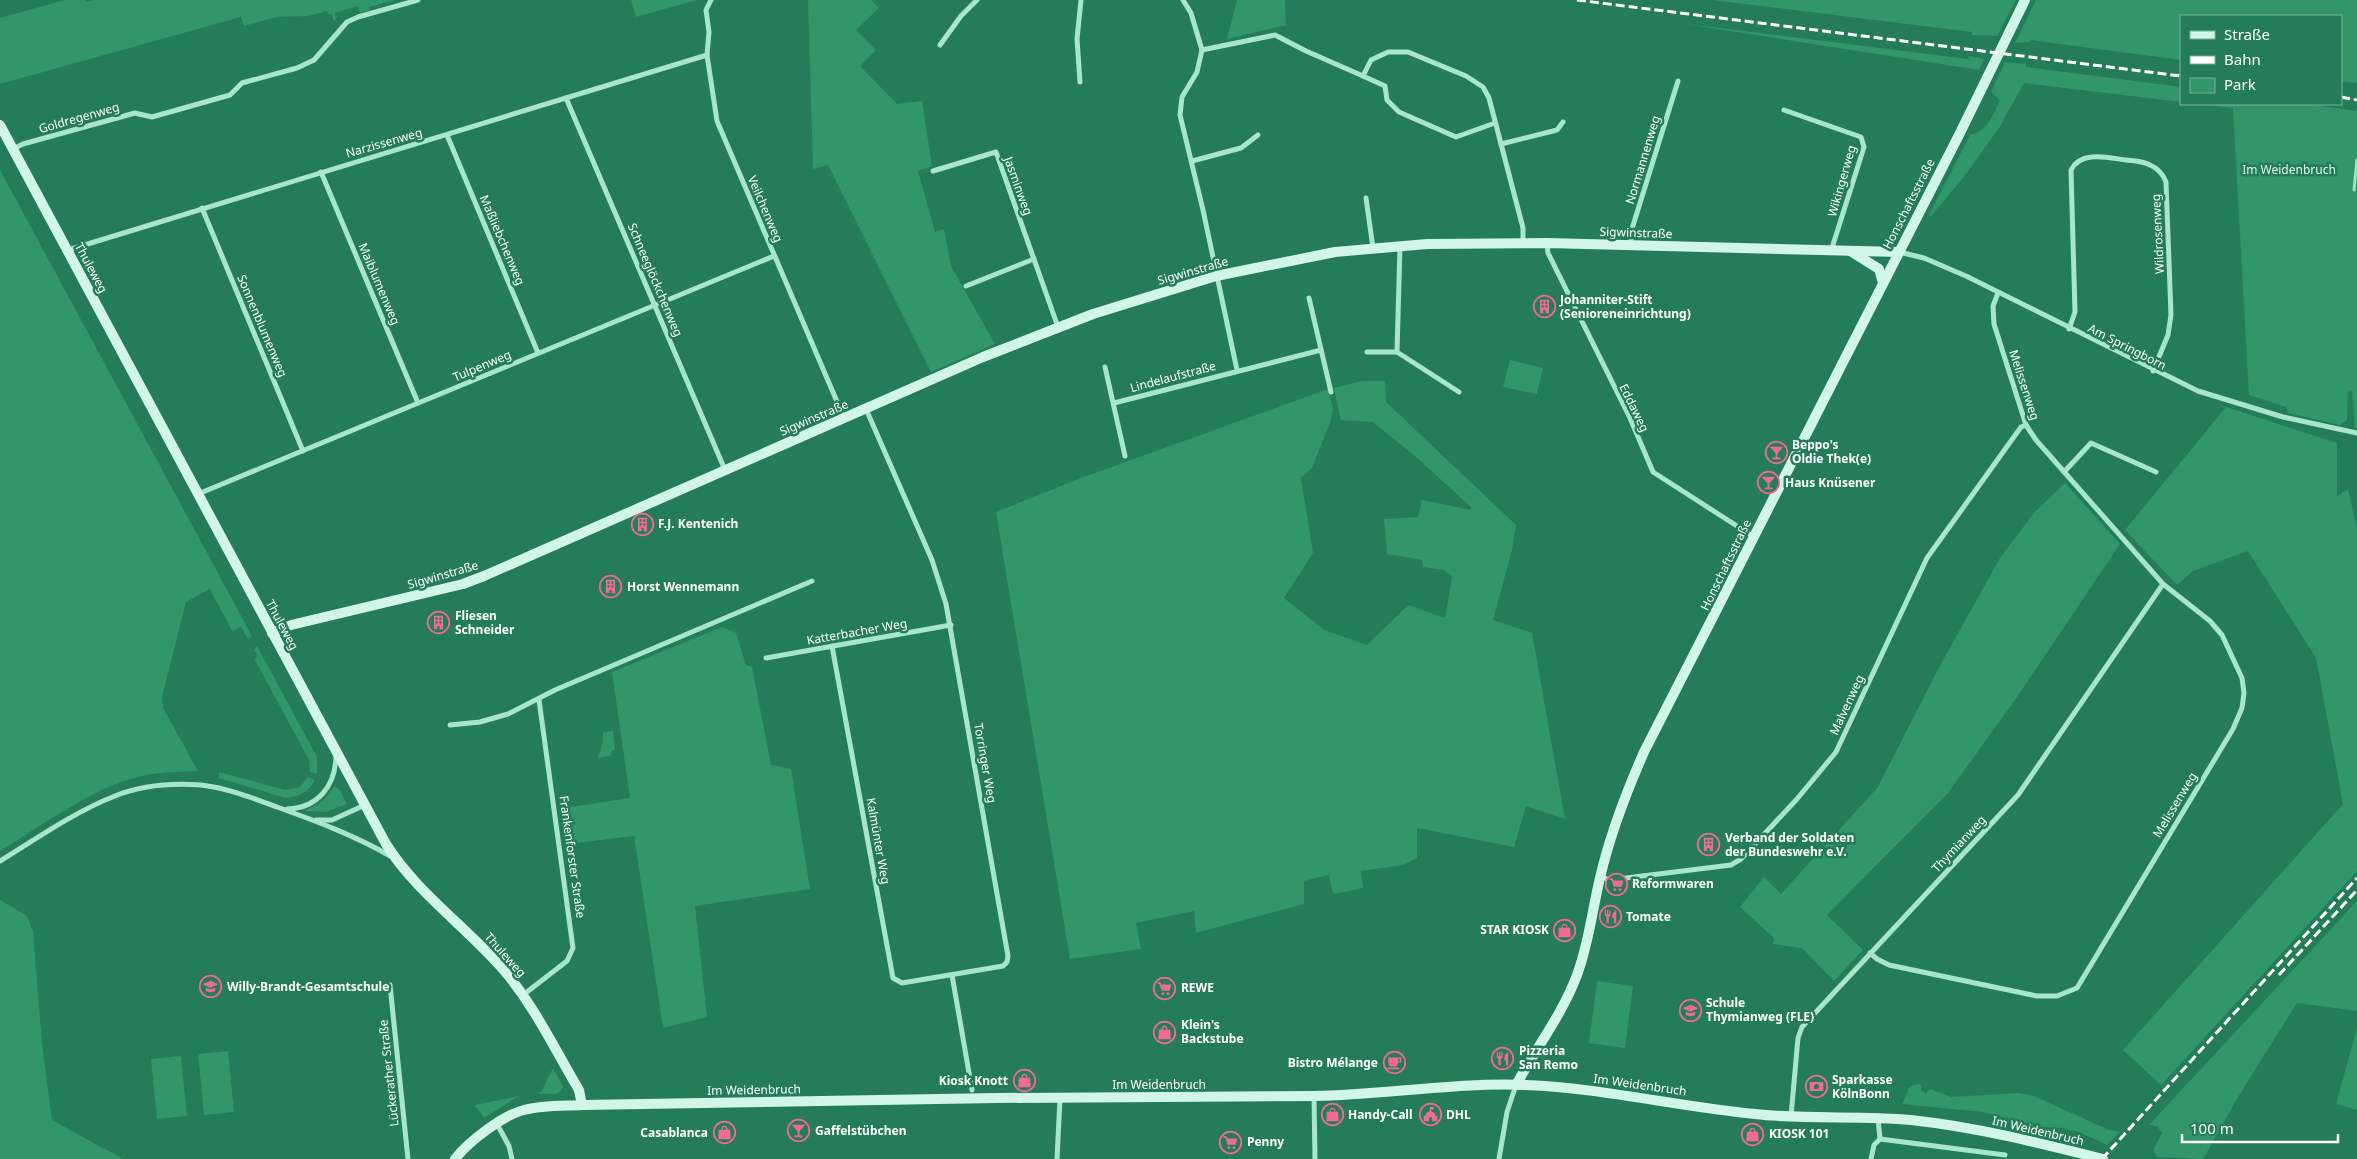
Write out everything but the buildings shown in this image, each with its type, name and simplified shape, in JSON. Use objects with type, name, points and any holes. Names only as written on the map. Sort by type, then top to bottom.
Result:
[{"type":"street","name":"Goldregenweg","points":[[13,149],[23,144],[135,113],[152,117],[230,95],[242,83],[297,68],[314,60],[347,22],[358,17],[418,0]]},
{"type":"street","name":"Veilchenweg","points":[[711,0],[706,10],[709,32],[706,55],[717,121],[845,418]]},
{"type":"street","points":[[940,45],[960,16],[977,0]]},
{"type":"street","points":[[1080,82],[1077,39],[1081,0]]},
{"type":"street","points":[[1183,0],[1191,13],[1202,50],[1197,72],[1182,97],[1180,115],[1237,370]]},
{"type":"street","name":"Honschaftsstraße","points":[[1499,1159],[1508,1106],[1516,1085],[1556,1020],[1574,982],[1587,942],[1600,877],[1615,822],[1638,766],[2025,0]]},
{"type":"street","points":[[1202,50],[1275,34],[1385,86],[1387,100],[1399,112],[1456,137],[1495,123]]},
{"type":"street","points":[[1363,76],[1370,60],[1388,52],[1408,52],[1466,76],[1483,88],[1489,98],[1523,228],[1523,243]]},
{"type":"street","name":"Narzissenweg","points":[[67,250],[706,55]]},
{"type":"street","name":"Normannenweg","points":[[1631,245],[1631,232],[1678,81]]},
{"type":"street","name":"Schneeglöckchenweg","points":[[566,98],[725,470]]},
{"type":"street","name":"Wikingerweg","points":[[1784,110],[1861,137],[1864,147],[1831,252]]},
{"type":"street","points":[[1501,144],[1557,130],[1563,122]]},
{"type":"street","name":"Thuleweg","points":[[0,126],[396,860],[435,902],[500,966],[523,996],[579,1090],[582,1105]]},
{"type":"street","name":"Maßliebchenweg","points":[[447,134],[538,353]]},
{"type":"street","points":[[1192,162],[1241,148],[1258,135]]},
{"type":"street","name":"Jasminweg","points":[[933,171],[996,152],[1058,327]]},
{"type":"street","name":"Wildrosenweg","points":[[2069,329],[2075,312],[2071,170],[2074,164],[2084,158],[2098,157],[2149,164],[2163,175],[2166,182],[2172,315],[2168,335],[2153,371]]},
{"type":"street","name":"Maiblumenweg","points":[[321,172],[418,403]]},
{"type":"street","points":[[1366,198],[1373,248]]},
{"type":"street","name":"Sonnenblumenweg","points":[[202,208],[303,451]]},
{"type":"street","name":"Sigwinstraße","points":[[272,633],[291,625],[477,579],[983,357],[1093,314],[1216,276],[1299,258],[1400,246],[1547,243],[1831,252],[1899,252]]},
{"type":"street","name":"Eddaweg","points":[[1547,243],[1548,253],[1636,433],[1652,472],[1754,537]]},
{"type":"street","points":[[1397,352],[1400,246]]},
{"type":"street","points":[[1852,252],[1879,269],[1883,283]]},
{"type":"street","name":"Am Springborn","points":[[1899,252],[1924,258],[2181,384],[2236,404],[2309,424],[2357,433]]},
{"type":"street","name":"Tulpenweg","points":[[198,494],[774,256]]},
{"type":"street","points":[[966,286],[1034,259]]},
{"type":"street","name":"Melissenweg","points":[[1870,953],[1877,960],[1889,965],[2037,996],[2058,996],[2077,988],[2233,729],[2242,708],[2244,693],[2242,678],[2222,635],[2210,622],[2163,584],[2036,440],[2026,425],[1994,324],[1993,306],[1998,293]]},
{"type":"street","points":[[1309,298],[1331,392]]},
{"type":"street","name":"Lindelaufstraße","points":[[1114,403],[1321,350]]},
{"type":"street","points":[[1367,352],[1397,352],[1459,392]]},
{"type":"street","points":[[1105,367],[1125,456]]},
{"type":"street","name":"Torringer Weg","points":[[866,409],[934,567],[950,625],[1008,956],[1007,962],[1003,966],[952,974]]},
{"type":"street","name":"Malvenweg","points":[[1600,877],[1610,880],[1731,865],[1749,852],[1819,774],[1836,752],[1927,558],[2020,427],[2026,425]]},
{"type":"street","points":[[2064,472],[2091,444],[2156,472]]},
{"type":"street","points":[[450,725],[493,719],[539,700],[555,690],[812,581]]},
{"type":"street","name":"Thymianweg","points":[[1791,1116],[1798,1038],[1802,1027],[2018,795],[2163,584]]},
{"type":"street","name":"Katterbacher Weg","points":[[766,658],[950,625]]},
{"type":"street","name":"Kalmünter Weg","points":[[832,646],[892,978],[896,982],[902,983],[952,974]]},
{"type":"street","name":"Frankenforster Straße","points":[[523,996],[567,961],[573,948],[539,700]]},
{"type":"street","points":[[282,809],[308,806],[320,798],[332,781],[336,767],[337,751]]},
{"type":"street","points":[[0,861],[97,804],[115,796],[141,789],[182,785],[209,786],[248,796],[308,818],[362,841],[396,860]]},
{"type":"street","points":[[308,818],[332,820],[365,805]]},
{"type":"street","points":[[952,974],[972,1090]]},
{"type":"street","name":"Lückerather Straße","points":[[390,985],[408,1159]]},
{"type":"street","name":"Im Weidenbruch","points":[[455,1159],[466,1147],[497,1124],[513,1114],[530,1108],[582,1105],[1358,1095],[1388,1090],[1516,1085],[1555,1087],[1755,1114],[1878,1118],[1988,1131],[2103,1159]]},
{"type":"street","points":[[1314,1096],[1315,1159]]},
{"type":"street","points":[[1058,1159],[1060,1099]]},
{"type":"street","points":[[1878,1118],[1880,1139]]},
{"type":"street","points":[[497,1124],[509,1146],[512,1159]]},
{"type":"street","points":[[1880,1139],[1994,1156],[2004,1155]]},
{"type":"street","points":[[1871,1159],[1874,1145],[1880,1139]]},
{"type":"green space","points":[[65,0],[85,0],[86,2],[94,0],[395,0],[369,7],[370,10],[360,13],[358,6],[335,13],[336,20],[334,21],[332,14],[328,14],[327,11],[308,16],[276,17],[244,26],[241,17],[0,84],[0,18]]},
{"type":"green space","points":[[631,0],[697,0],[636,17]]},
{"type":"green space","points":[[808,0],[871,0],[879,8],[856,30],[876,50],[860,66],[897,104],[922,101],[932,166],[918,171],[935,232],[944,229],[951,266],[995,344],[931,372],[828,165],[813,169]]},
{"type":"green space","points":[[1237,0],[1285,0],[1286,25],[1227,39]]},
{"type":"green space","points":[[1712,0],[2016,0],[1997,36],[1972,35],[1972,32]]},
{"type":"green space","points":[[2036,0],[2357,0],[2357,83],[2342,81],[2342,15],[2180,15],[2180,60],[2030,40],[2029,42],[2015,43]]},
{"type":"green space","points":[[1679,23],[1968,59],[1969,56],[1984,59],[1979,70]]},
{"type":"green space","points":[[2005,62],[2026,64],[2026,67],[2180,87],[2180,102],[2024,83],[1999,128],[1963,178],[1930,217],[1929,215],[1970,135],[1986,126],[1995,111],[2000,100],[1991,92]]},
{"type":"green space","name":"Im Weidenbruch","points":[[2206,105],[2313,105],[2357,111],[2357,428],[2355,428],[2352,391],[2348,392],[2347,420],[2340,425],[2288,413],[2286,407],[2249,395],[2233,108]]},
{"type":"green space","points":[[0,170],[252,636],[248,639],[241,627],[232,631],[210,589],[186,602],[162,697],[163,708],[198,771],[153,774],[121,782],[67,809],[0,851]]},
{"type":"green space","points":[[1510,360],[1543,368],[1537,394],[1503,387]]},
{"type":"green space","points":[[1362,381],[1385,381],[1386,402],[1516,525],[1512,550],[1493,620],[1532,633],[1565,819],[1526,806],[1514,847],[1417,828],[1417,858],[1403,865],[1361,871],[1363,888],[1333,894],[1329,875],[1304,881],[1304,904],[1196,933],[1194,911],[1136,923],[1141,949],[1070,959],[996,512],[1081,478],[1328,389],[1333,409],[1331,420],[1312,468],[1301,478],[1313,553],[1284,598],[1324,630],[1367,645],[1408,605],[1445,618],[1452,576],[1444,570],[1423,567],[1422,560],[1387,554],[1384,519],[1418,517],[1422,500],[1471,510],[1471,507],[1416,457],[1373,422],[1341,420],[1334,388]]},
{"type":"green space","points":[[2226,407],[2337,443],[2337,496],[2348,489],[2357,529],[2357,871],[2161,1085],[2123,1050],[2343,804],[2316,658],[2248,551],[2193,571],[2177,585],[2125,530]]},
{"type":"green space","points":[[2065,483],[2120,544],[2017,697],[1948,793],[1827,915],[1863,950],[1834,981],[1802,948],[1773,944],[1774,938],[1740,907],[1764,877],[1781,894],[1878,787],[1937,671],[2000,558],[2034,513]]},
{"type":"green space","points":[[722,627],[736,633],[746,665],[752,667],[771,765],[791,769],[810,889],[695,906],[707,1017],[663,1028],[634,836],[569,844],[564,808],[630,798],[612,672]]},
{"type":"green space","points":[[257,646],[317,757],[317,774],[310,772],[309,760],[255,660],[257,655],[254,650]]},
{"type":"green space","points":[[613,731],[615,749],[610,756],[598,758],[603,741],[603,732]]},
{"type":"green space","points":[[219,772],[285,790],[300,787],[308,777],[315,780],[303,793],[285,798],[219,778]]},
{"type":"green space","points":[[334,786],[340,790],[347,804],[326,812],[305,811],[323,801]]},
{"type":"green space","points":[[0,900],[26,915],[33,931],[42,1044],[52,1120],[123,1159],[0,1159]]},
{"type":"green space","points":[[2357,901],[2357,1011],[2297,1003],[2238,1097],[2203,1159],[2157,1157],[2153,1150],[2162,1133],[2157,1126],[2149,1125]]},
{"type":"green space","points":[[1597,981],[1633,986],[1625,1048],[1589,1043]]},
{"type":"green space","points":[[2357,1028],[2357,1110],[2336,1104]]},
{"type":"green space","points":[[228,1051],[234,1112],[204,1115],[198,1054]]},
{"type":"green space","points":[[181,1056],[187,1116],[157,1119],[151,1059]]},
{"type":"green space","points":[[553,1068],[563,1087],[561,1091],[556,1094],[538,1094],[541,1092]]},
{"type":"green space","points":[[1922,1085],[1921,1091],[1926,1093],[1930,1089],[1951,1097],[2018,1093],[2034,1096],[2109,1130],[2120,1132],[2107,1145],[2079,1132],[2062,1128],[2042,1127],[1983,1112],[1902,1104],[1910,1086]]},
{"type":"green space","points":[[519,1096],[484,1118],[475,1105]]},
{"type":"waterway","points":[[2354,190],[2357,160]]},
{"type":"railway","points":[[1577,0],[2180,76]]},
{"type":"railway","points":[[2342,97],[2357,100]]},
{"type":"railway","points":[[2102,1159],[2357,878]]},
{"type":"railway","points":[[2279,975],[2357,890]]},
{"type":"place","name":"Johanniter-Stift (Senioreneinrichtung)","points":[[1544,307]]},
{"type":"place","name":"Beppo's Oldie Thek(e)","points":[[1776,452]]},
{"type":"place","name":"Haus Knüsener","points":[[1769,483]]},
{"type":"place","name":"F.J. Kentenich","points":[[642,524]]},
{"type":"place","name":"Horst Wennemann","points":[[611,587]]},
{"type":"place","name":"Fliesen Schneider","points":[[439,623]]},
{"type":"place","name":"Verband der Soldaten der Bundeswehr e.V.","points":[[1709,845]]},
{"type":"place","name":"Reformwaren","points":[[1616,884]]},
{"type":"place","name":"Tomate","points":[[1610,917]]},
{"type":"place","name":"STAR KIOSK","points":[[1565,930]]},
{"type":"place","name":"Willy-Brandt-Gesamtschule","points":[[211,987]]},
{"type":"place","name":"REWE","points":[[1165,988]]},
{"type":"place","name":"Schule Thymianweg (FLE)","points":[[1690,1010]]},
{"type":"place","name":"Klein's Backstube","points":[[1165,1032]]},
{"type":"place","name":"Pizzeria San Remo","points":[[1503,1058]]},
{"type":"place","name":"Bistro Mélange","points":[[1394,1063]]},
{"type":"place","name":"Kiosk Knott","points":[[1024,1081]]},
{"type":"place","name":"Sparkasse KölnBonn","points":[[1816,1087]]},
{"type":"place","name":"Handy-Call","points":[[1332,1115]]},
{"type":"place","name":"DHL","points":[[1430,1115]]},
{"type":"place","name":"Gaffelstübchen","points":[[799,1131]]},
{"type":"place","name":"Casablanca","points":[[724,1133]]},
{"type":"place","name":"KIOSK 101","points":[[1753,1134]]},
{"type":"place","name":"Penny","points":[[1231,1142]]}]
